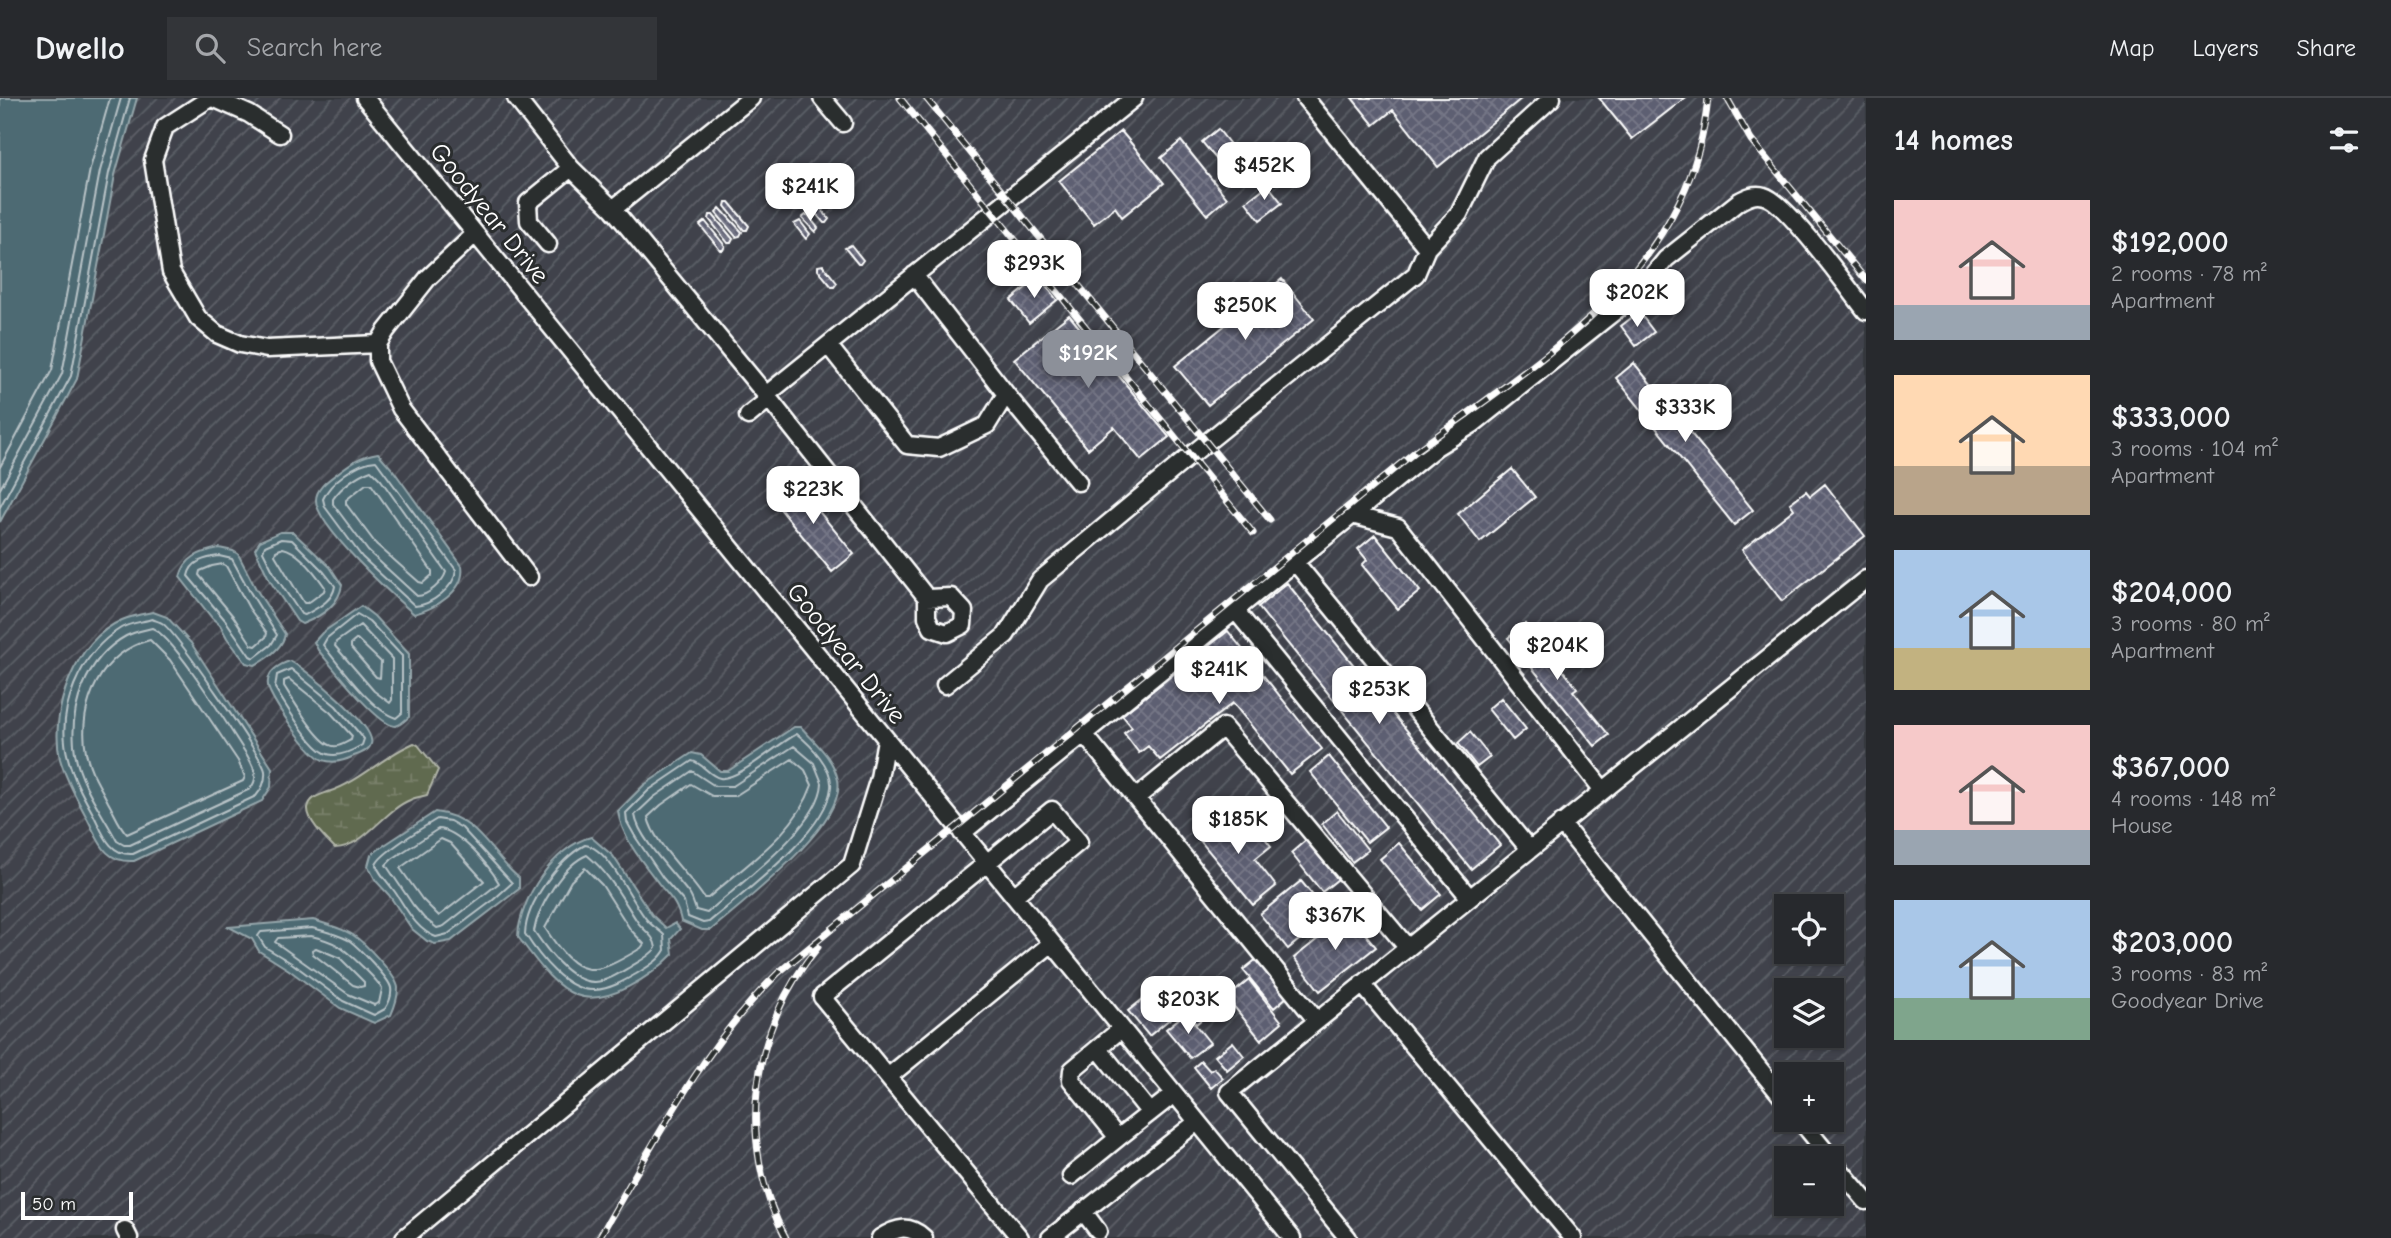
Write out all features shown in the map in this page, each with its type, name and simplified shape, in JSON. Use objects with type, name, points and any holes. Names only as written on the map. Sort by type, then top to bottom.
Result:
[{"type":"street","points":[[280,134],[249,114],[211,98],[165,127],[153,160],[171,272],[198,318],[217,334],[240,344],[267,349],[378,344]]},
{"type":"street","name":"Goodyear Drive","points":[[366,98],[1292,1238]]},
{"type":"street","points":[[516,98],[571,169],[613,209],[766,395],[927,598]]},
{"type":"street","points":[[613,209],[751,98]]},
{"type":"street","points":[[822,98],[843,123]]},
{"type":"street","points":[[748,416],[764,403],[766,395],[1133,98]]},
{"type":"street","points":[[1305,98],[1427,248]]},
{"type":"street","points":[[945,685],[1006,635],[1040,580],[1416,274],[1427,248],[1460,214],[1486,157],[1552,98]]},
{"type":"street","points":[[548,244],[529,221],[528,203],[571,169]]},
{"type":"street","points":[[962,833],[1436,447],[1473,424],[1639,292],[1666,259],[1738,202],[1750,196],[1762,195],[1782,205],[1866,311]]},
{"type":"street","points":[[475,234],[428,278],[378,344],[378,360],[401,409],[528,577]]},
{"type":"street","points":[[914,275],[1078,482]]},
{"type":"street","points":[[828,345],[908,445],[939,448],[987,425],[1006,394]]},
{"type":"street","points":[[1352,515],[1398,527],[1602,789]]},
{"type":"street","points":[[1295,562],[1529,849]]},
{"type":"street","points":[[1348,1238],[1229,1092],[1602,789],[1864,584]]},
{"type":"street","points":[[1235,610],[1469,897]]},
{"type":"street","points":[[1136,798],[1223,727],[1407,947]]},
{"type":"street","points":[[1084,734],[1317,1021]]},
{"type":"street","points":[[404,1238],[852,865],[879,778],[886,740]]},
{"type":"street","points":[[1015,895],[1079,842],[1052,810],[822,997],[1020,1238]]},
{"type":"street","points":[[1561,823],[1774,1087]]},
{"type":"street","points":[[888,1076],[1052,943]]},
{"type":"street","points":[[1362,984],[1573,1238]]},
{"type":"street","points":[[1118,1138],[1072,1080],[1072,1070],[1121,1029]]},
{"type":"street","points":[[1098,1048],[1150,1113]]},
{"type":"street","points":[[1071,1176],[1174,1094]]},
{"type":"street","points":[[1050,1238],[1197,1122]]},
{"type":"street","points":[[1810,1132],[1821,1146]]},
{"type":"street","points":[[1844,1174],[1866,1202]]},
{"type":"street","points":[[1083,1211],[1098,1231]]},
{"type":"street","points":[[880,1238],[897,1228],[910,1228],[924,1238]]},
{"type":"shaded area","points":[[137,98],[1866,98],[1866,1238],[0,1238],[0,522],[77,379],[115,175]]},
{"type":"green space","points":[[414,743],[438,770],[427,795],[400,805],[356,842],[335,848],[311,818],[308,808],[311,801],[351,782]]},
{"type":"water","points":[[0,98],[137,98],[115,175],[77,379],[0,522]]},
{"type":"water","points":[[378,453],[462,566],[462,575],[454,591],[439,603],[414,614],[341,543],[319,512],[316,500],[322,486],[340,471],[360,458]]},
{"type":"water","points":[[280,532],[293,532],[330,567],[342,585],[337,599],[328,609],[302,624],[297,621],[270,581],[255,549],[260,541]]},
{"type":"water","points":[[219,548],[238,554],[256,589],[285,634],[278,648],[255,665],[246,663],[220,625],[180,577],[182,570],[194,557]]},
{"type":"water","points":[[361,606],[374,616],[409,654],[409,717],[397,726],[387,723],[366,706],[314,642],[322,633]]},
{"type":"water","points":[[153,612],[167,617],[191,643],[272,768],[271,787],[262,801],[134,861],[124,861],[104,849],[69,782],[60,759],[58,720],[69,679],[91,643],[122,620]]},
{"type":"water","points":[[290,661],[324,686],[352,712],[370,736],[371,744],[366,750],[343,761],[327,761],[317,756],[302,740],[268,687],[272,671]]},
{"type":"water","points":[[794,727],[801,727],[818,745],[836,772],[836,798],[826,818],[790,861],[711,930],[702,930],[681,921],[673,901],[628,840],[618,811],[644,785],[692,753],[701,755],[720,771],[728,771]]},
{"type":"water","points":[[435,812],[450,815],[473,828],[519,878],[519,889],[451,941],[435,944],[412,929],[368,866],[371,855]]},
{"type":"water","points":[[591,837],[613,856],[652,915],[666,928],[675,923],[680,929],[671,939],[673,954],[654,971],[615,993],[588,998],[576,995],[559,985],[518,937],[525,907],[541,876],[564,851]]},
{"type":"water","points":[[313,920],[353,935],[386,968],[398,988],[391,1015],[374,1023],[340,1008],[259,951],[252,939],[229,927]]},
{"type":"building","points":[[1352,98],[1522,98],[1438,167],[1393,110],[1374,125]]},
{"type":"building","points":[[1599,98],[1685,98],[1632,139]]},
{"type":"building","points":[[1218,129],[1247,166],[1232,178],[1202,142]]},
{"type":"building","points":[[1121,131],[1164,183],[1122,217],[1115,207],[1094,224],[1059,181]]},
{"type":"building","points":[[1181,141],[1227,198],[1207,215],[1161,158]]},
{"type":"building","points":[[1268,185],[1282,203],[1260,220],[1246,202]]},
{"type":"building","points":[[726,202],[729,202],[749,226],[747,230],[744,230],[725,206]]},
{"type":"building","points":[[818,205],[829,219],[826,223],[813,210]]},
{"type":"building","points":[[720,208],[742,232],[740,236],[736,237],[716,213]]},
{"type":"building","points":[[807,214],[818,228],[815,232],[802,218]]},
{"type":"building","points":[[710,215],[713,215],[733,239],[731,243],[728,243],[709,219]]},
{"type":"building","points":[[705,221],[725,246],[723,250],[720,250],[700,225]]},
{"type":"building","points":[[800,221],[810,234],[806,239],[794,224]]},
{"type":"building","points":[[851,245],[863,260],[860,264],[845,248]]},
{"type":"building","points":[[823,265],[837,283],[834,287],[818,270],[818,266]]},
{"type":"building","points":[[1039,277],[1057,300],[1029,323],[1011,300]]},
{"type":"building","points":[[1282,279],[1314,319],[1208,405],[1175,366]]},
{"type":"building","points":[[1639,312],[1654,332],[1636,346],[1621,326]]},
{"type":"building","points":[[1069,315],[1169,437],[1141,460],[1114,427],[1088,449],[1014,359]]},
{"type":"building","points":[[1634,363],[1753,510],[1734,525],[1616,378]]},
{"type":"building","points":[[1512,469],[1535,497],[1480,542],[1458,514]]},
{"type":"building","points":[[794,481],[854,554],[832,572],[772,499]]},
{"type":"building","points":[[1825,484],[1865,536],[1782,601],[1742,550],[1794,509],[1790,503],[1806,491],[1810,496]]},
{"type":"building","points":[[1375,535],[1420,591],[1398,609],[1362,565],[1367,560],[1358,549]]},
{"type":"building","points":[[1287,583],[1500,845],[1471,869],[1258,607]]},
{"type":"building","points":[[1526,624],[1577,688],[1573,691],[1609,735],[1595,746],[1508,638]]},
{"type":"building","points":[[1228,631],[1322,749],[1290,774],[1233,703],[1160,760],[1148,746],[1139,753],[1124,733],[1132,727],[1122,715]]},
{"type":"building","points":[[1501,698],[1526,729],[1513,740],[1488,709]]},
{"type":"building","points":[[1470,732],[1490,757],[1477,767],[1458,743]]},
{"type":"building","points":[[1329,756],[1386,827],[1367,842],[1310,772]]},
{"type":"building","points":[[1337,811],[1368,850],[1352,862],[1322,824]]},
{"type":"building","points":[[1217,812],[1240,840],[1256,827],[1271,846],[1255,859],[1276,886],[1253,905],[1193,832]]},
{"type":"building","points":[[1306,840],[1338,879],[1322,892],[1291,853]]},
{"type":"building","points":[[1399,843],[1441,894],[1422,910],[1380,859]]},
{"type":"building","points":[[1301,881],[1329,915],[1288,949],[1260,914]]},
{"type":"building","points":[[1349,914],[1376,947],[1320,991],[1294,958]]},
{"type":"building","points":[[1258,958],[1288,996],[1274,1008],[1243,970]]},
{"type":"building","points":[[1249,980],[1282,1022],[1261,1040],[1227,998]]},
{"type":"building","points":[[1205,981],[1222,1002],[1196,1024],[1178,1002]]},
{"type":"building","points":[[1158,987],[1178,1012],[1149,1036],[1128,1011]]},
{"type":"building","points":[[1186,1013],[1210,1043],[1190,1058],[1166,1029]]},
{"type":"building","points":[[1233,1042],[1244,1056],[1227,1070],[1215,1056]]},
{"type":"building","points":[[1201,1061],[1210,1071],[1214,1068],[1223,1078],[1211,1088],[1194,1067]]},
{"type":"railway","points":[[900,98],[1253,533]]},
{"type":"railway","points":[[926,98],[1270,520]]},
{"type":"railway","points":[[599,1238],[659,1133],[702,1066],[750,1002],[778,973],[1416,451],[1513,381],[1603,305],[1642,261],[1673,213],[1696,159],[1708,98]]},
{"type":"railway","points":[[1727,98],[1751,140],[1866,280]]},
{"type":"railway","points":[[786,1238],[770,1202],[760,1164],[756,1126],[757,1088],[777,1013],[795,979],[818,947]]}]
